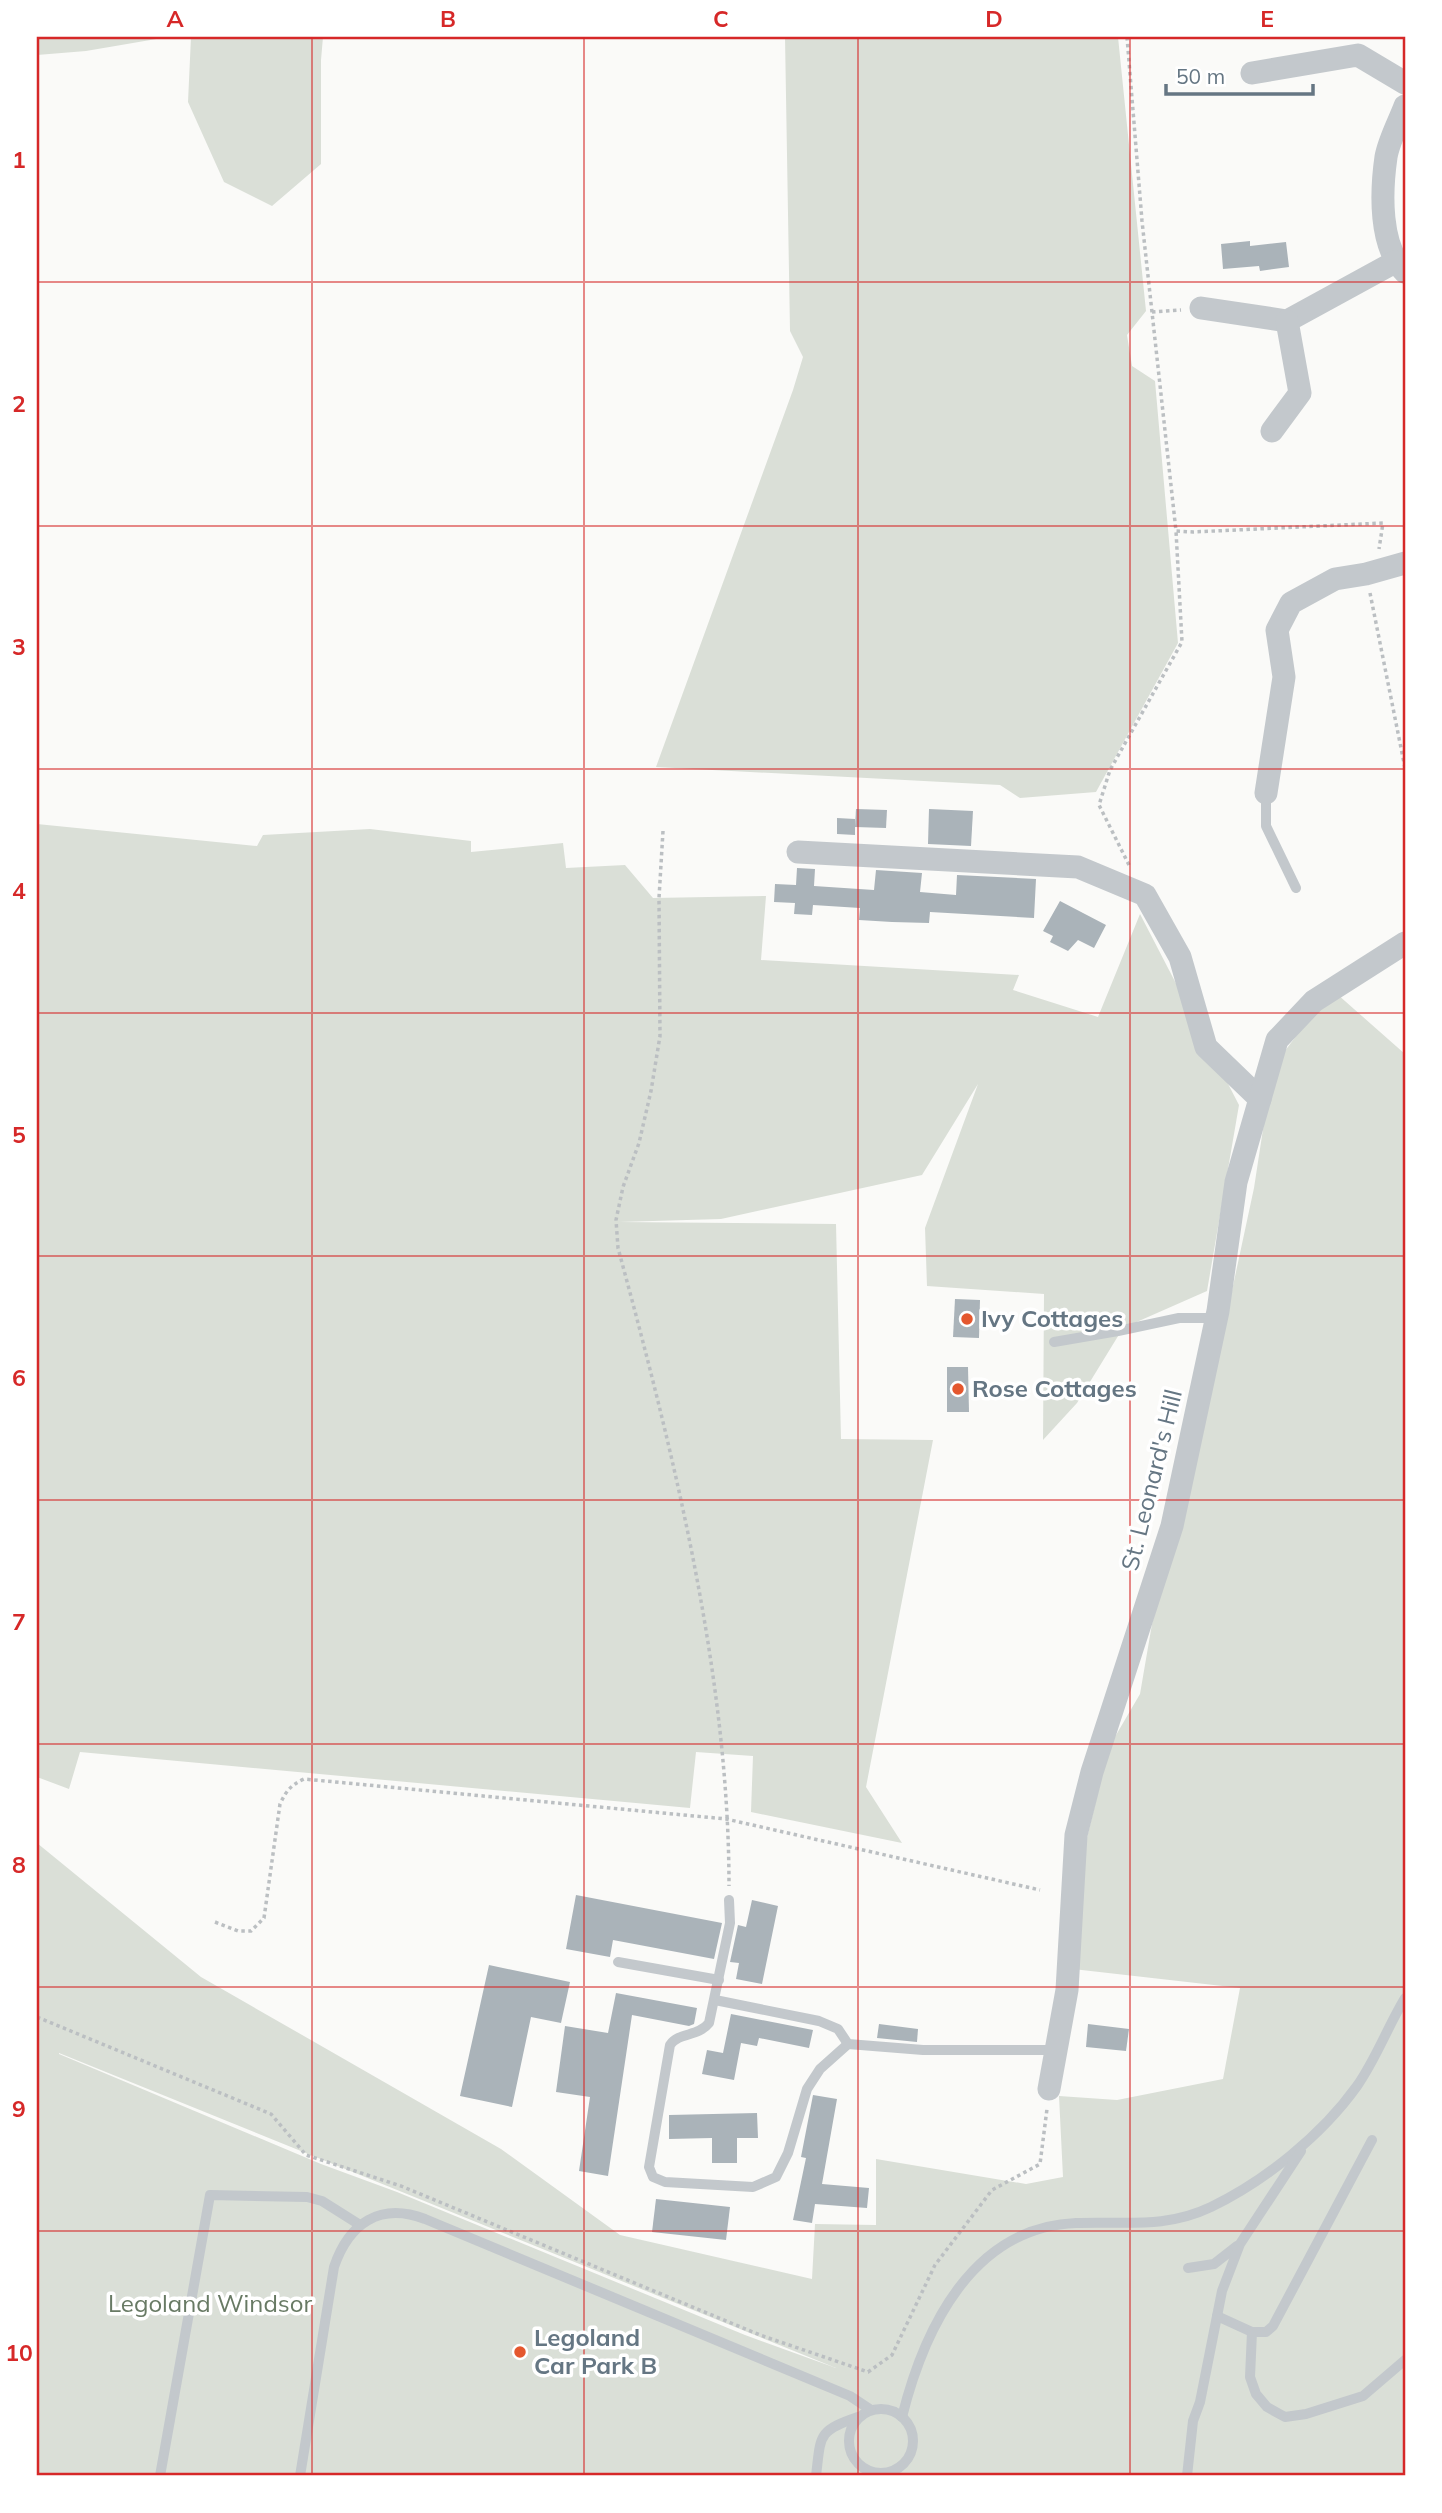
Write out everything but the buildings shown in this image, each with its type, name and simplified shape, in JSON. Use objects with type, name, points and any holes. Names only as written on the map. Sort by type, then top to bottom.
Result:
[{"type":"street","points":[[1252,73],[1358,55],[1405,83]]},
{"type":"street","points":[[1201,308],[1287,321],[1400,267],[1383,221],[1387,155],[1405,106]]},
{"type":"street","points":[[1272,432],[1300,393],[1287,321]]},
{"type":"street","points":[[1266,793],[1284,677],[1277,631],[1291,603],[1335,579],[1371,573],[1405,563]]},
{"type":"street","points":[[798,852],[1078,867],[1144,895],[1180,957],[1206,1047],[1260,1099]]},
{"type":"street","name":"St. Leonard's Hill","points":[[1049,2089],[1067,1990],[1076,1835],[1092,1772],[1172,1526],[1216,1318],[1236,1182],[1278,1040],[1314,1000],[1405,943]]},
{"type":"lane","points":[[1266,793],[1266,825],[1296,888]]},
{"type":"lane","points":[[1054,1342],[1179,1318],[1216,1318]]},
{"type":"lane","points":[[729,1900],[730,1923],[709,2023],[703,2031],[674,2039],[670,2045],[649,2167],[653,2177],[665,2182],[753,2187],[776,2177],[788,2153],[807,2089],[820,2069],[848,2044],[923,2050],[1056,2050]]},
{"type":"lane","points":[[618,1962],[719,1980]]},
{"type":"lane","points":[[902,2417],[912,2375],[954,2292],[972,2272],[1008,2243],[1044,2226],[1076,2223],[1156,2223],[1190,2216],[1244,2188],[1306,2143],[1333,2117],[1358,2084],[1405,1998]]},
{"type":"lane","points":[[715,2000],[819,2021],[838,2029],[848,2044]]},
{"type":"lane","points":[[1217,2316],[1252,2332],[1266,2332],[1273,2326],[1372,2140]]},
{"type":"lane","points":[[1187,2476],[1193,2421],[1200,2402],[1222,2291],[1240,2244],[1306,2143]]},
{"type":"lane","points":[[160,2476],[210,2194],[307,2197],[322,2202],[360,2225]]},
{"type":"lane","points":[[300,2476],[334,2267],[345,2241],[360,2225],[370,2219],[392,2213],[415,2215],[850,2396],[866,2413]]},
{"type":"lane","points":[[1188,2268],[1214,2264],[1240,2244]]},
{"type":"lane","points":[[1252,2332],[1250,2377],[1256,2393],[1267,2407],[1285,2417],[1306,2414],[1363,2396],[1405,2360]]},
{"type":"lane","points":[[816,2476],[821,2438],[829,2428],[866,2413],[892,2411],[909,2425],[913,2446],[903,2465],[884,2475],[862,2468],[853,2459],[849,2436],[853,2425],[866,2413]]},
{"type":"path","points":[[1127,37],[1152,312],[1176,531],[1182,642],[1110,770],[1099,806],[1144,895]]},
{"type":"path","points":[[1152,312],[1201,308]]},
{"type":"path","points":[[1176,531],[1193,533],[1383,523],[1371,573],[1405,768]]},
{"type":"path","points":[[663,831],[659,898],[660,1036],[642,1130],[623,1187],[616,1220],[618,1248],[682,1504],[717,1710],[726,1819],[729,1900]]},
{"type":"path","points":[[215,1922],[238,1931],[251,1931],[264,1918],[280,1804],[292,1785],[304,1779],[726,1819],[1040,1890]]},
{"type":"path","points":[[37,2017],[271,2114],[306,2155],[401,2186],[760,2335],[868,2372],[892,2355],[935,2265],[992,2190],[1040,2164],[1049,2089]]},
{"type":"green space","points":[[37,37],[168,37],[86,51],[37,55]]},
{"type":"green space","points":[[191,37],[323,37],[321,164],[272,206],[224,182],[188,102]]},
{"type":"green space","points":[[785,37],[1118,37],[1146,311],[1127,335],[1132,366],[1155,381],[1178,643],[1096,792],[1020,798],[1000,785],[656,767],[803,357],[790,331]]},
{"type":"green space","points":[[37,824],[257,846],[263,835],[370,829],[471,841],[471,852],[563,843],[566,868],[625,865],[653,898],[766,896],[761,960],[1019,975],[1013,990],[1098,1017],[1140,914],[1239,1105],[1207,1291],[1123,1328],[1077,1403],[1043,1440],[1044,1294],[927,1286],[925,1228],[978,1084],[922,1175],[721,1219],[619,1222],[836,1224],[841,1439],[933,1440],[866,1787],[902,1843],[751,1812],[753,1756],[696,1752],[690,1808],[80,1752],[69,1789],[37,1777]]},
{"type":"green space","name":"Legoland Windsor","points":[[1337,994],[1405,1054],[1405,2476],[37,2476],[37,1843],[201,1977],[501,2149],[620,2235],[812,2279],[815,2224],[876,2225],[876,2159],[1026,2184],[1063,2177],[1059,2096],[1117,2100],[1223,2079],[1240,1988],[1073,1969],[1081,1862],[1109,1747],[1140,1694],[1152,1624],[1198,1449],[1254,1188],[1269,1090],[1279,1059],[1305,1024]],"holes":[[[59,2053],[836,2368],[745,2335],[397,2192],[321,2164]]]},
{"type":"place","name":"Ivy Cottages","points":[[967,1319]]},
{"type":"place","name":"Rose Cottages","points":[[958,1389]]},
{"type":"place","name":"Legoland Car Park B","points":[[520,2352]]}]
